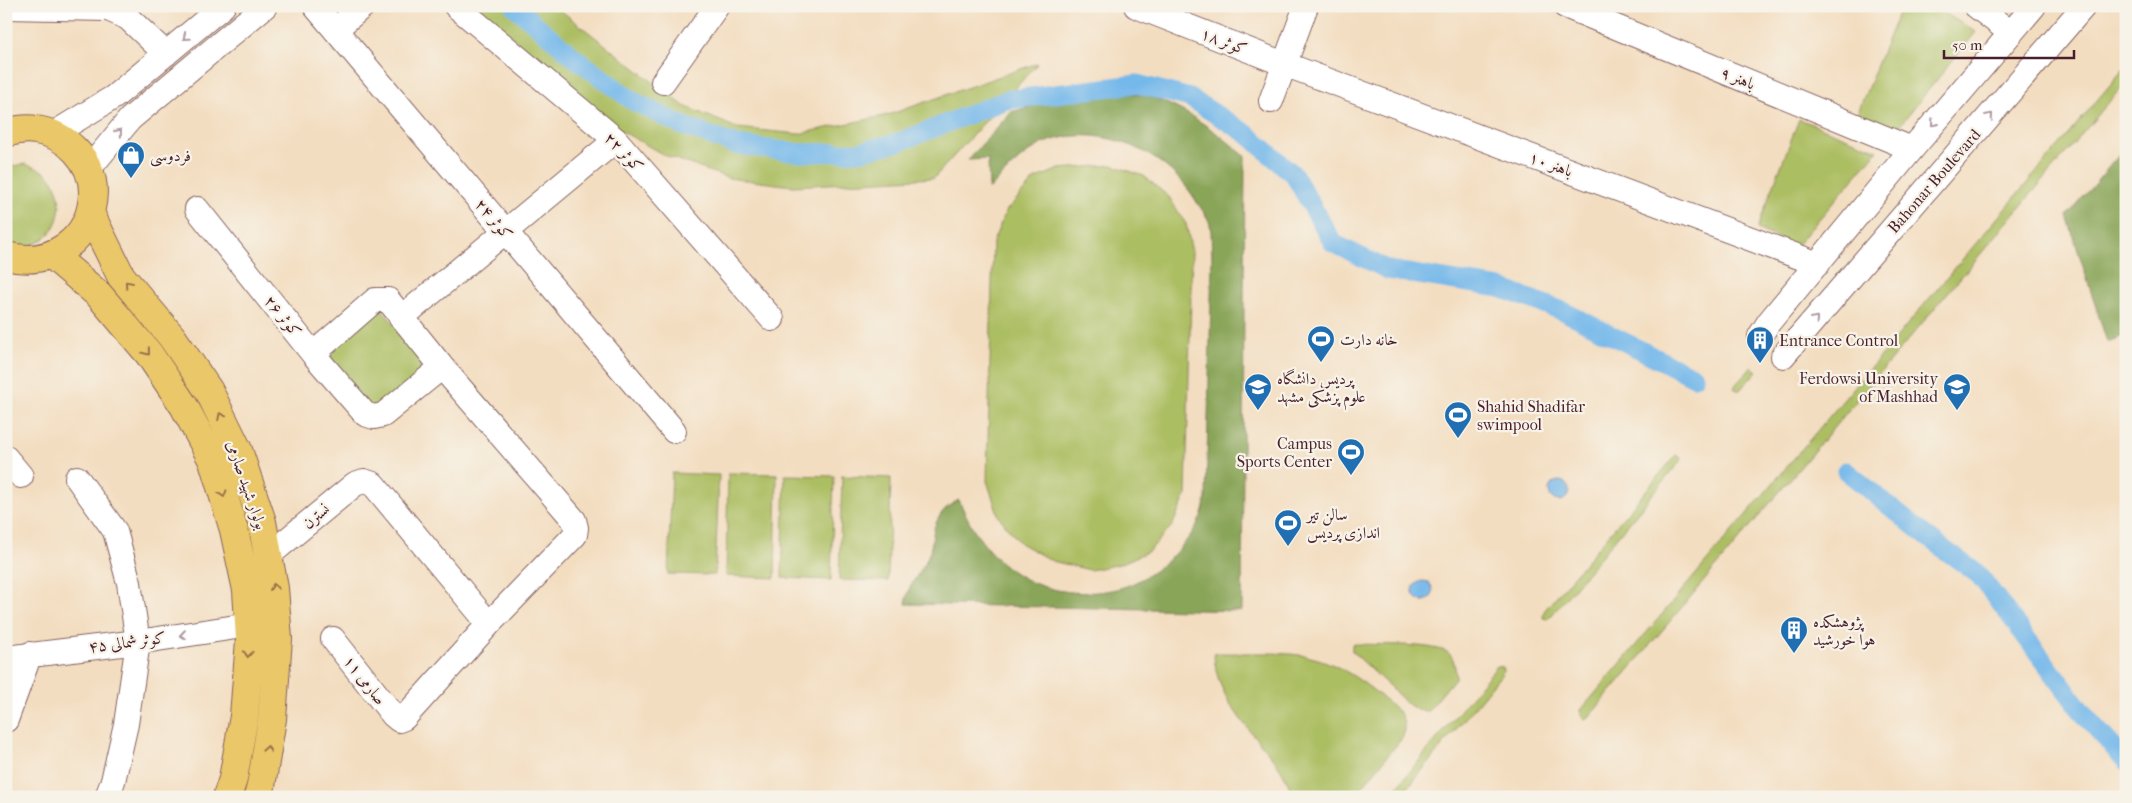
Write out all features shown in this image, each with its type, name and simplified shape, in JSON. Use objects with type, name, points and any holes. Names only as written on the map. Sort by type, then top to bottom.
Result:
[{"type":"main road","points":[[6,256],[19,259],[36,259],[52,255],[72,242],[81,232],[90,213],[93,191],[88,170],[68,143],[53,134],[36,130],[11,128]]},
{"type":"main road","name":"بولوار شهید صارمی","points":[[90,213],[121,276],[172,337],[209,391],[238,450],[262,522],[269,555],[278,639],[272,719],[258,797]]},
{"type":"main road","name":"بولوار شهید صارمی","points":[[52,255],[99,295],[143,347],[188,414],[213,461],[234,530],[247,590],[250,640],[244,716],[233,778],[227,797]]},
{"type":"street","points":[[53,134],[114,97],[223,6]]},
{"type":"street","points":[[88,170],[130,119],[265,6]]},
{"type":"street","name":"کوثر ۲۴","points":[[315,6],[674,431]]},
{"type":"street","points":[[335,30],[363,6]]},
{"type":"street","name":"کوثر ۲۲","points":[[456,6],[616,140],[772,319]]},
{"type":"street","points":[[663,82],[717,6]]},
{"type":"street","name":"کوثر ۱۸","points":[[1136,6],[1284,64]]},
{"type":"street","points":[[1271,101],[1306,6]]},
{"type":"street","name":"باهنر ۹","points":[[1565,6],[1912,149]]},
{"type":"street","points":[[1976,6],[2011,33]]},
{"type":"street","points":[[1818,264],[1912,149],[2034,6]]},
{"type":"street","name":"Bahonar Boulevard","points":[[1818,264],[1765,329],[1789,349],[2084,6]]},
{"type":"street","points":[[6,7],[108,9],[128,18],[166,54]]},
{"type":"street","name":"باهنر ۱۰","points":[[1284,64],[1818,264]]},
{"type":"street","points":[[401,318],[616,140]]},
{"type":"street","name":"کوثر ۲۶","points":[[197,209],[365,414],[374,417],[383,415],[442,367]]},
{"type":"street","points":[[314,354],[375,300],[388,300],[442,367],[574,520],[575,535],[489,624]]},
{"type":"street","points":[[6,458],[21,476]]},
{"type":"street","points":[[76,478],[115,531],[129,583],[138,642],[126,724],[113,781],[107,797]]},
{"type":"street","name":"نسترن","points":[[269,555],[355,484],[364,480],[373,484],[489,624]]},
{"type":"street","name":"صارمی ۱۱","points":[[333,639],[399,720],[404,718],[489,624]]},
{"type":"street","name":"کوثر شمالی ۴۵","points":[[6,658],[138,642],[249,625]]},
{"type":"street","points":[[6,720],[30,654]]},
{"type":"green space","points":[[476,6],[555,6],[684,106],[737,128],[798,134],[888,115],[1038,63],[934,178],[793,186],[728,178],[664,155],[620,130]]},
{"type":"green space","points":[[1901,6],[1933,6],[1976,32],[1894,132],[1856,117]]},
{"type":"green space","points":[[2126,66],[2126,82],[1589,717],[1584,719],[1581,716],[1581,710]]},
{"type":"green space","points":[[1109,94],[1143,95],[1161,101],[1187,113],[1245,156],[1242,611],[906,604],[909,589],[924,565],[930,551],[937,521],[946,508],[959,500],[969,522],[982,542],[1007,567],[1040,585],[1067,592],[1080,593],[1120,588],[1143,578],[1165,563],[1175,553],[1192,533],[1201,517],[1206,498],[1212,258],[1210,224],[1205,214],[1186,186],[1171,171],[1153,157],[1112,139],[1091,136],[1069,137],[1047,142],[1023,156],[989,190],[988,159],[968,160],[1011,112],[1049,101]]},
{"type":"green space","points":[[1799,119],[1878,150],[1796,246],[1757,229]]},
{"type":"green space","points":[[2126,147],[2126,335],[2107,342],[2067,216]]},
{"type":"green space","points":[[25,164],[37,168],[49,176],[55,185],[60,207],[58,218],[46,237],[37,243],[24,246],[6,244],[6,167]]},
{"type":"green space","points":[[1112,165],[1144,176],[1169,197],[1186,224],[1192,252],[1186,495],[1172,526],[1149,551],[1120,564],[1090,570],[1052,561],[1020,543],[999,517],[987,481],[993,242],[1006,211],[1035,179],[1059,169]]},
{"type":"green space","points":[[382,309],[429,368],[373,411],[327,353]]},
{"type":"green space","points":[[1752,367],[1757,371],[1740,390],[1734,388],[1736,384]]},
{"type":"green space","points":[[1676,455],[1682,459],[1551,616],[1547,619],[1543,618],[1544,611]]},
{"type":"green space","points":[[672,473],[719,475],[715,575],[668,574]]},
{"type":"green space","points":[[728,473],[777,474],[775,578],[726,576]]},
{"type":"green space","points":[[785,475],[834,476],[831,580],[782,578]]},
{"type":"green space","points":[[842,476],[891,478],[888,581],[839,580]]},
{"type":"green space","points":[[1352,644],[1415,646],[1439,649],[1447,652],[1452,657],[1456,677],[1428,711],[1417,710],[1408,704],[1352,651]]},
{"type":"green space","points":[[1214,653],[1294,654],[1318,659],[1336,666],[1361,681],[1398,711],[1404,724],[1403,737],[1354,797],[1294,797],[1285,776],[1228,700],[1216,670]]},
{"type":"green space","points":[[1497,666],[1503,667],[1504,670],[1501,675],[1400,797],[1389,797]]},
{"type":"water","points":[[1559,481],[1566,484],[1569,491],[1566,498],[1559,501],[1552,498],[1549,491],[1552,484]]},
{"type":"water","points":[[1423,581],[1430,584],[1433,591],[1430,598],[1423,601],[1416,598],[1413,591],[1416,584]]},
{"type":"waterway","points":[[514,6],[575,58],[633,101],[681,125],[736,145],[801,153],[858,152],[899,142],[1006,100],[1137,84],[1190,98],[1247,134],[1294,175],[1333,243],[1388,270],[1500,288],[1563,311],[1694,377]]},
{"type":"waterway","points":[[1846,471],[1926,536],[1979,575],[2086,717],[2126,761]]},
{"type":"place","name":"فردوسی","points":[[131,179]]},
{"type":"place","name":"خانه دارت","points":[[1321,363]]},
{"type":"place","name":"Entrance Control","points":[[1760,364]]},
{"type":"place","name":"پردیس دانشگاه علوم پزشکی مشهد","points":[[1258,411]]},
{"type":"place","name":"Ferdowsi University of Mashhad","points":[[1957,411]]},
{"type":"place","name":"Shahid Shadifar swimpool","points":[[1458,439]]},
{"type":"place","name":"Campus Sports Center","points":[[1351,476]]},
{"type":"place","name":"سالن تیر اندازی پردیس","points":[[1288,547]]},
{"type":"place","name":"پژوهشکده هوا خورشید","points":[[1794,654]]}]
